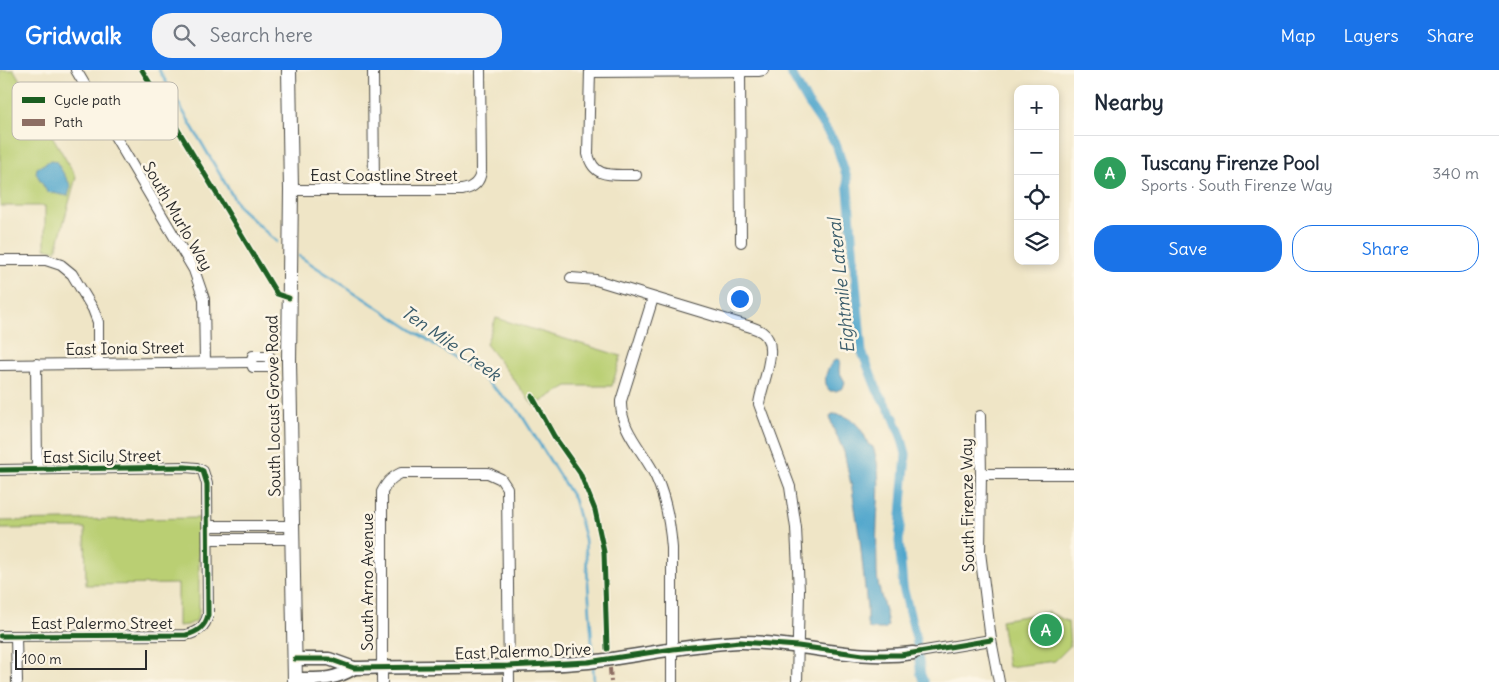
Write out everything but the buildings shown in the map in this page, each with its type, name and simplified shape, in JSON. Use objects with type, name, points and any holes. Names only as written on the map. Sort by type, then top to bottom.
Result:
[{"type":"main road","name":"South Locust Grove Road","points":[[290,70],[291,190],[288,362],[295,680]]},
{"type":"street","name":"South Murlo Way","points":[[76,70],[83,82]]},
{"type":"street","points":[[374,70],[374,190]]},
{"type":"street","name":"East Coastline Street","points":[[291,190],[470,189],[477,184],[481,171],[480,70]]},
{"type":"street","points":[[636,175],[604,174],[598,172],[590,161],[588,154],[590,71],[763,70]]},
{"type":"street","points":[[740,71],[741,242]]},
{"type":"street","name":"South Murlo Way","points":[[117,140],[194,270],[204,299],[205,362]]},
{"type":"street","points":[[0,260],[46,260],[61,265],[72,274],[93,309],[98,322],[98,363]]},
{"type":"street","points":[[571,278],[596,280],[751,327],[763,332],[770,342],[770,354],[759,404],[787,478],[796,528],[799,591],[797,682]]},
{"type":"street","points":[[653,298],[620,409],[627,430],[656,477],[667,513],[672,548],[672,682]]},
{"type":"street","name":"East Ionia Street","points":[[0,365],[252,362],[253,356],[269,356],[270,362],[288,362]]},
{"type":"street","points":[[36,364],[36,470]]},
{"type":"street","name":"South Firenze Way","points":[[980,416],[982,474],[980,552],[991,640],[999,682]]},
{"type":"street","name":"East Sicily Street","points":[[0,470],[197,468],[203,471],[208,484],[208,526]]},
{"type":"street","name":"South Arno Avenue","points":[[382,682],[382,492],[386,483],[391,478],[401,473],[488,473],[501,479],[507,488],[508,666]]},
{"type":"street","points":[[982,474],[1074,474]]},
{"type":"street","points":[[208,526],[292,533],[208,539],[208,526]]},
{"type":"street","name":"East Palermo Street","points":[[0,636],[186,635],[195,633],[207,622],[208,615],[208,539]]},
{"type":"street","points":[[16,636],[17,682]]},
{"type":"street","name":"East Palermo Drive","points":[[295,660],[329,659],[354,668],[508,666],[593,662],[673,648],[740,642],[798,646],[863,655],[901,655],[991,640]]},
{"type":"street","points":[[508,666],[508,682]]},
{"type":"street","name":"East Palermo Drive","points":[[295,680],[331,679],[354,668]]},
{"type":"green space","points":[[0,70],[14,70],[21,82],[12,82],[12,140],[55,140],[76,177],[56,251],[45,248],[45,206],[0,206]]},
{"type":"green space","points":[[496,318],[621,356],[612,386],[567,386],[534,406],[486,344]]},
{"type":"green space","points":[[199,518],[199,612],[196,621],[188,625],[178,626],[178,584],[86,585],[85,528],[0,529],[0,521]]},
{"type":"green space","points":[[1048,612],[1068,622],[1070,646],[1055,661],[1008,667],[1001,620]]},
{"type":"water","points":[[51,160],[56,161],[71,186],[68,196],[47,192],[36,173],[37,168]]},
{"type":"water","points":[[836,359],[840,360],[839,371],[845,382],[843,388],[830,391],[826,383],[826,374]]},
{"type":"water","points":[[832,414],[845,416],[855,423],[863,432],[868,444],[873,447],[876,456],[879,484],[877,573],[888,626],[885,629],[869,629],[867,624],[860,540],[852,489],[844,452],[832,425],[830,417]]},
{"type":"water","points":[[1048,618],[1054,625],[1058,625],[1060,638],[1038,641],[1037,632],[1029,626],[1033,622]]},
{"type":"waterway","name":"Ten Mile Creek","points":[[159,70],[166,82]]},
{"type":"waterway","name":"Eightmile Lateral","points":[[789,70],[808,103],[836,144],[847,178],[862,352],[877,390],[894,418],[906,454],[899,541],[903,587],[916,638],[921,675],[924,682]]},
{"type":"waterway","name":"Ten Mile Creek","points":[[178,103],[239,207],[277,242]]},
{"type":"waterway","name":"Ten Mile Creek","points":[[299,256],[475,371],[519,411],[574,499],[585,539],[593,658]]},
{"type":"waterway","name":"Ten Mile Creek","points":[[593,666],[594,682]]},
{"type":"marked path","points":[[610,668],[611,682]]},
{"type":"cycle path","points":[[142,70],[149,82]]},
{"type":"cycle path","points":[[178,130],[277,294],[289,298]]},
{"type":"cycle path","points":[[532,396],[554,436],[580,473],[595,510],[604,552],[607,649]]},
{"type":"cycle path","points":[[0,470],[185,467],[197,468],[203,471],[207,484],[208,615],[205,623],[200,628],[186,635],[0,636]]},
{"type":"cycle path","points":[[295,659],[329,659],[354,668],[508,666],[588,662],[673,649],[740,642],[798,646],[863,655],[901,655],[991,640]]},
{"type":"place","name":"Tuscany Firenze Pool","points":[[1046,630]]}]
